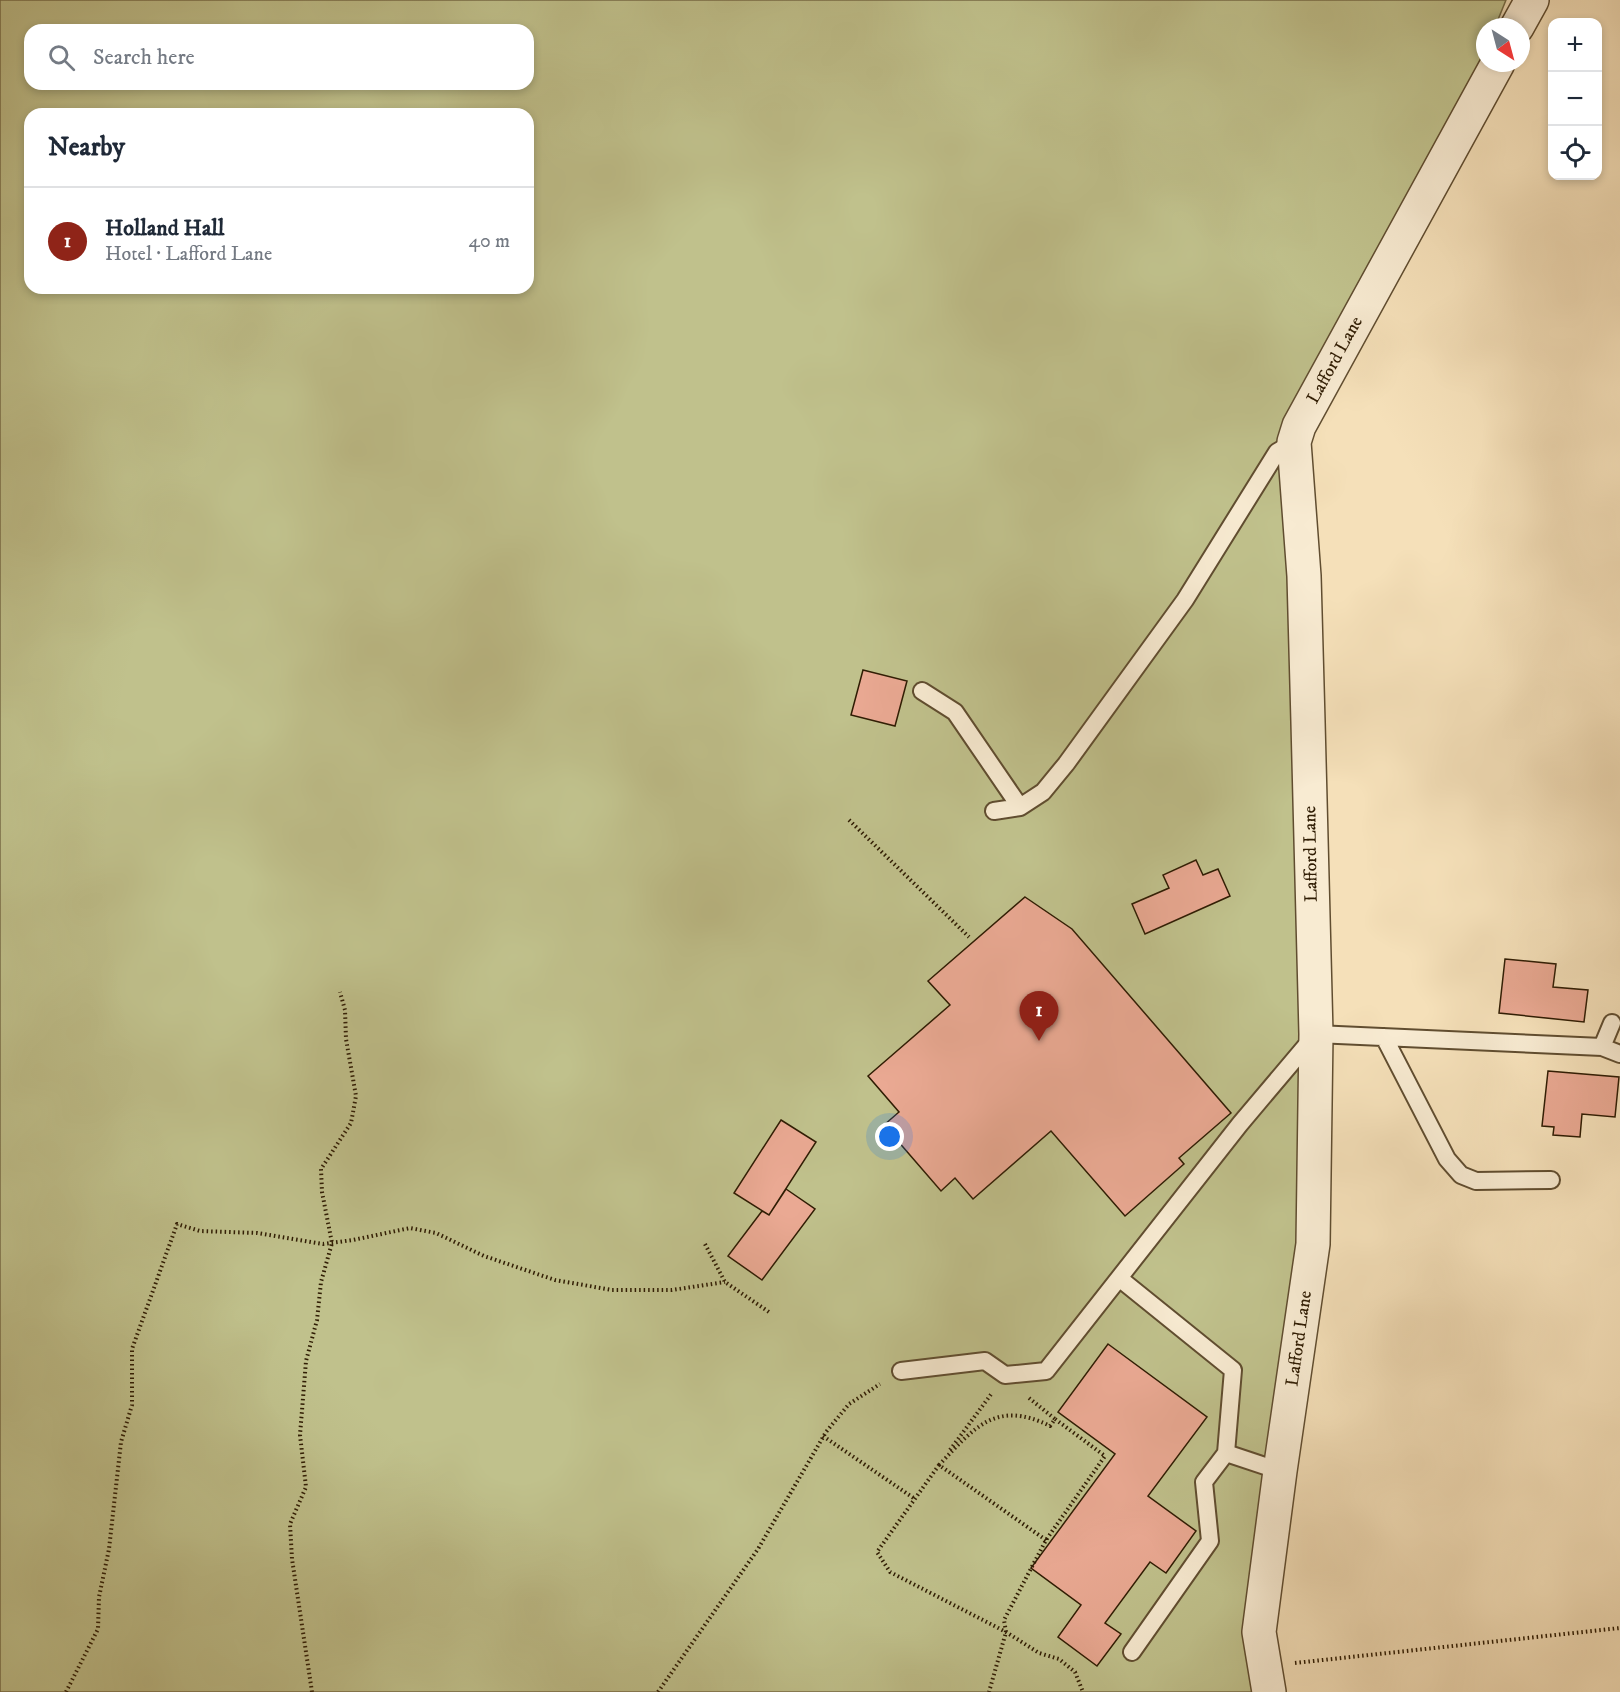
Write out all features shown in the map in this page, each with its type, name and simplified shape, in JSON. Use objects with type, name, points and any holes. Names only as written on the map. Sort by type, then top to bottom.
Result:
[{"type":"street","points":[[1522,18],[1532,0]]},
{"type":"street","name":"Lafford Lane","points":[[1267,1679],[1259,1632],[1313,1244],[1316,1034],[1304,576],[1294,442],[1299,426],[1492,72]]},
{"type":"lane","points":[[994,811],[1020,807],[1042,792],[1092,731],[1185,600],[1277,452],[1294,442]]},
{"type":"lane","points":[[922,691],[955,712],[1020,807]]},
{"type":"lane","points":[[1602,1047],[1612,1023]]},
{"type":"lane","points":[[901,1371],[985,1361],[1005,1375],[1046,1371],[1240,1124],[1316,1034],[1602,1047],[1620,1054]]},
{"type":"lane","points":[[1384,1037],[1447,1158],[1461,1175],[1476,1181],[1551,1180]]},
{"type":"lane","points":[[1119,1278],[1233,1370],[1227,1453],[1204,1482],[1210,1541],[1132,1652]]},
{"type":"lane","points":[[1227,1453],[1280,1471]]},
{"type":"path","points":[[849,820],[969,937]]},
{"type":"path","points":[[312,1692],[292,1559],[290,1524],[306,1486],[300,1435],[306,1361],[317,1320],[321,1282],[332,1243],[322,1192],[321,1169],[351,1122],[356,1096],[346,1039],[345,1010],[340,992]]},
{"type":"path","points":[[66,1692],[98,1629],[99,1598],[109,1549],[121,1442],[132,1405],[132,1349],[177,1224],[200,1231],[257,1233],[323,1244],[410,1228],[436,1233],[484,1256],[567,1282],[612,1290],[672,1290],[724,1282]]},
{"type":"path","points":[[705,1244],[724,1282],[769,1312]]},
{"type":"path","points":[[658,1692],[758,1549],[823,1436],[849,1404],[901,1371]]},
{"type":"path","points":[[1005,1375],[878,1552],[890,1572],[1006,1632],[1040,1653],[1059,1659],[1075,1672],[1083,1692]]},
{"type":"path","points":[[989,1692],[1006,1632],[1004,1620],[1046,1540],[1105,1456],[1045,1412]]},
{"type":"path","points":[[939,1465],[968,1435],[987,1420],[1013,1414],[1034,1418],[1050,1426],[1055,1419]]},
{"type":"path","points":[[823,1436],[915,1499]]},
{"type":"path","points":[[939,1465],[1046,1540]]},
{"type":"path","points":[[1267,1679],[1620,1628]]},
{"type":"green space","points":[[0,0],[1506,0],[1499,18],[1476,18],[1476,71],[1284,428],[1305,1026],[1303,1245],[1258,1692],[0,1692]]},
{"type":"building","points":[[863,670],[907,681],[895,726],[851,715]]},
{"type":"building","points":[[1196,860],[1203,875],[1218,869],[1230,896],[1145,934],[1132,904],[1169,888],[1163,875]]},
{"type":"building","points":[[1025,897],[1072,929],[1231,1113],[1179,1158],[1184,1164],[1125,1216],[1051,1131],[973,1199],[955,1178],[941,1191],[884,1125],[899,1112],[868,1076],[950,1005],[928,981]]},
{"type":"building","points":[[1505,959],[1556,964],[1553,987],[1588,990],[1584,1022],[1499,1013]]},
{"type":"building","points":[[1548,1071],[1619,1077],[1615,1117],[1582,1114],[1580,1137],[1553,1135],[1554,1127],[1542,1126]]},
{"type":"building","points":[[781,1120],[816,1142],[769,1215],[734,1193]]},
{"type":"building","points":[[786,1189],[815,1209],[762,1280],[728,1256],[762,1211],[769,1215]]},
{"type":"building","points":[[1108,1344],[1207,1417],[1148,1496],[1196,1531],[1166,1573],[1150,1562],[1105,1623],[1121,1634],[1097,1666],[1058,1637],[1081,1605],[1031,1568],[1115,1454],[1058,1412]]},
{"type":"place","name":"Holland Hall","points":[[1039,1041]]}]
